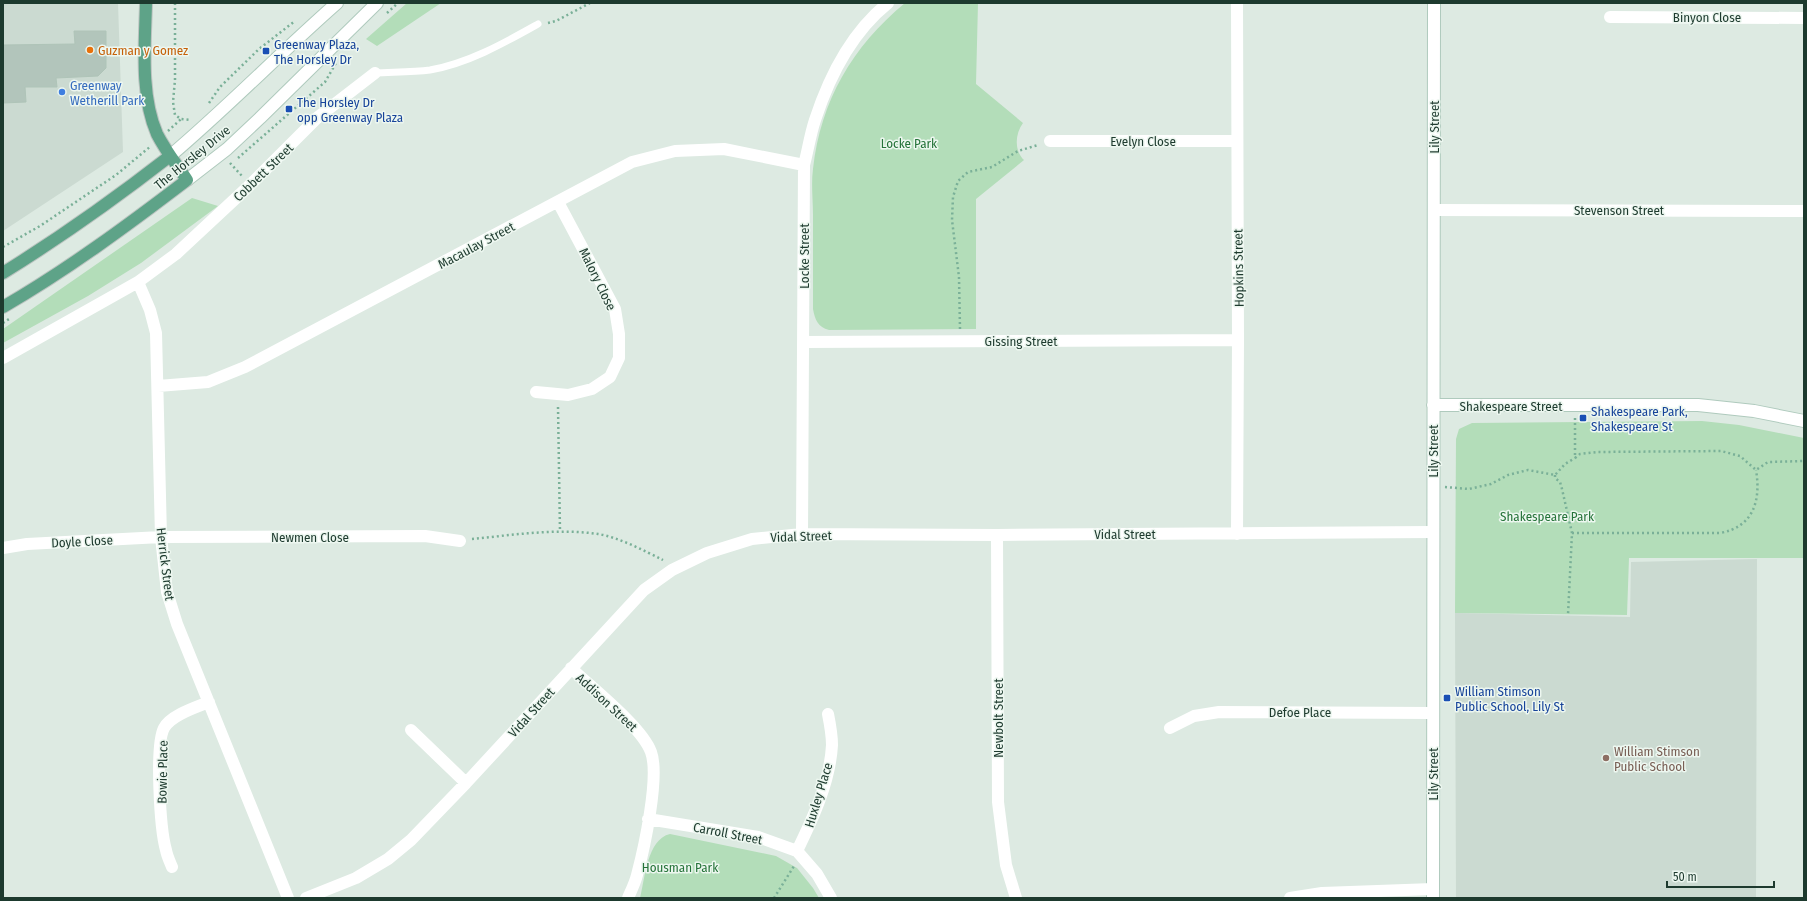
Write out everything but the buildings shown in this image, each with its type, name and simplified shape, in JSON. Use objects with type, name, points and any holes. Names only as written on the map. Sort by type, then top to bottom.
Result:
[{"type":"main road","points":[[146,3],[146,87],[151,117],[157,134],[187,180]]},
{"type":"main road","name":"The Horsley Drive","points":[[3,273],[85,220],[170,156]]},
{"type":"main road","name":"The Horsley Drive","points":[[3,307],[47,280],[135,220],[187,180]]},
{"type":"street","name":"The Horsley Drive","points":[[170,156],[202,130],[295,40],[337,3]]},
{"type":"street","name":"The Horsley Drive","points":[[187,180],[221,153],[260,118],[377,3]]},
{"type":"street","name":"Locke Street","points":[[802,534],[804,165],[814,121],[834,71],[857,35],[888,3]]},
{"type":"street","name":"Hopkins Street","points":[[1237,3],[1237,534]]},
{"type":"street","name":"Lily Street","points":[[1433,894],[1434,3]]},
{"type":"street","name":"Binyon Close","points":[[1610,17],[1804,18]]},
{"type":"street","name":"Cobbett Street","points":[[3,358],[138,282],[176,254],[250,185],[318,117],[375,73]]},
{"type":"street","name":"Evelyn Close","points":[[1050,141],[1236,141]]},
{"type":"street","name":"Macaulay Street","points":[[158,386],[208,382],[245,367],[632,162],[675,151],[724,149],[804,165]]},
{"type":"street","name":"Malory Close","points":[[536,392],[568,395],[592,389],[610,376],[618,358],[619,334],[614,309],[558,202]]},
{"type":"street","name":"Stevenson Street","points":[[1434,210],[1804,210]]},
{"type":"street","name":"Herrick Street","points":[[138,282],[150,310],[156,333],[161,537],[167,592],[177,624],[210,702],[288,898]]},
{"type":"street","name":"Gissing Street","points":[[804,342],[1238,340]]},
{"type":"street","name":"Shakespeare Street","points":[[1433,405],[1698,405],[1754,410],[1804,421]]},
{"type":"street","name":"Vidal Street","points":[[306,898],[356,878],[388,859],[411,840],[466,783],[644,590],[678,567],[707,553],[752,538],[802,534],[997,535],[1433,532]]},
{"type":"street","name":"Newbolt Street","points":[[997,535],[998,802],[1006,865],[1016,898]]},
{"type":"street","name":"Newmen Close","points":[[161,537],[425,536],[460,541]]},
{"type":"street","name":"Doyle Close","points":[[3,548],[27,544],[161,537]]},
{"type":"street","name":"Addison Street","points":[[571,668],[639,732],[651,752],[655,776],[637,877],[628,898]]},
{"type":"street","name":"Bowie Place","points":[[172,867],[166,850],[161,824],[160,744],[165,726],[180,714],[210,702]]},
{"type":"street","name":"Defoe Place","points":[[1170,728],[1194,716],[1219,712],[1433,712]]},
{"type":"street","name":"Huxley Place","points":[[799,854],[828,774],[832,744],[828,714]]},
{"type":"street","points":[[411,730],[466,783]]},
{"type":"street","name":"Carroll Street","points":[[648,819],[758,837],[799,854]]},
{"type":"street","points":[[799,854],[817,874],[831,898]]},
{"type":"street","points":[[1290,898],[1322,893],[1433,894]]},
{"type":"lane","name":"Cobbett Street","points":[[375,73],[430,70],[456,64],[496,48],[538,24]]},
{"type":"path","points":[[175,3],[175,69],[173,108],[175,115],[181,119],[194,120],[202,130]]},
{"type":"path","points":[[386,14],[398,3]]},
{"type":"path","points":[[538,24],[556,21],[590,3]]},
{"type":"path","points":[[209,104],[220,87],[259,49],[300,17]]},
{"type":"path","points":[[221,153],[231,164],[250,149],[325,82],[338,59]]},
{"type":"path","points":[[960,342],[959,277],[952,220],[953,197],[958,180],[968,172],[992,167],[1018,151],[1050,141]]},
{"type":"path","points":[[3,247],[40,226],[78,201],[116,175],[134,159]]},
{"type":"path","points":[[558,394],[560,532]]},
{"type":"path","points":[[1575,406],[1575,458]]},
{"type":"path","points":[[1555,476],[1566,464],[1580,454],[1597,452],[1722,451],[1740,456],[1756,470],[1759,487],[1755,507],[1744,524],[1732,531],[1720,533],[1572,532]]},
{"type":"path","points":[[1756,470],[1768,462],[1804,462]]},
{"type":"path","points":[[1433,486],[1469,489],[1491,484],[1508,475],[1528,470],[1555,476],[1555,478],[1560,482],[1572,532],[1568,615]]},
{"type":"path","points":[[460,541],[560,532],[599,534],[634,546],[678,567]]},
{"type":"path","points":[[774,898],[799,854]]},
{"type":"shaded area","name":"Greenway Wetherill Park","points":[[3,3],[118,3],[123,152],[3,231]]},
{"type":"shaded area","name":"William Stimson Public School","points":[[1757,559],[1756,898],[1456,898],[1455,613],[1630,617],[1631,562]]},
{"type":"green space","points":[[407,3],[441,3],[377,46],[366,39]]},
{"type":"green space","name":"Locke Park","points":[[905,3],[978,3],[976,84],[1023,123],[1018,132],[1017,147],[1018,152],[1024,160],[976,199],[976,329],[829,330],[820,325],[813,309],[812,180],[817,144],[823,120],[842,77],[869,38]]},
{"type":"green space","points":[[192,198],[218,206],[141,263],[88,296],[3,343],[3,329]]},
{"type":"green space","name":"Shakespeare Park","points":[[1702,421],[1739,425],[1804,438],[1804,558],[1629,558],[1627,615],[1455,613],[1456,439],[1459,429],[1472,423]]},
{"type":"green space","name":"Housman Park","points":[[670,834],[776,856],[797,868],[819,898],[640,898],[648,861],[652,851],[656,843],[662,837]]},
{"type":"place","name":"Guzman y Gomez","points":[[90,50]]},
{"type":"place","name":"Greenway Plaza, The Horsley Dr","points":[[266,51]]},
{"type":"place","name":"Greenway Wetherill Park","points":[[62,92]]},
{"type":"place","name":"The Horsley Dr opp Greenway Plaza","points":[[289,109]]},
{"type":"place","name":"Shakespeare Park, Shakespeare St","points":[[1583,418]]},
{"type":"place","name":"William Stimson Public School, Lily St","points":[[1447,698]]},
{"type":"place","name":"William Stimson Public School","points":[[1606,758]]}]
